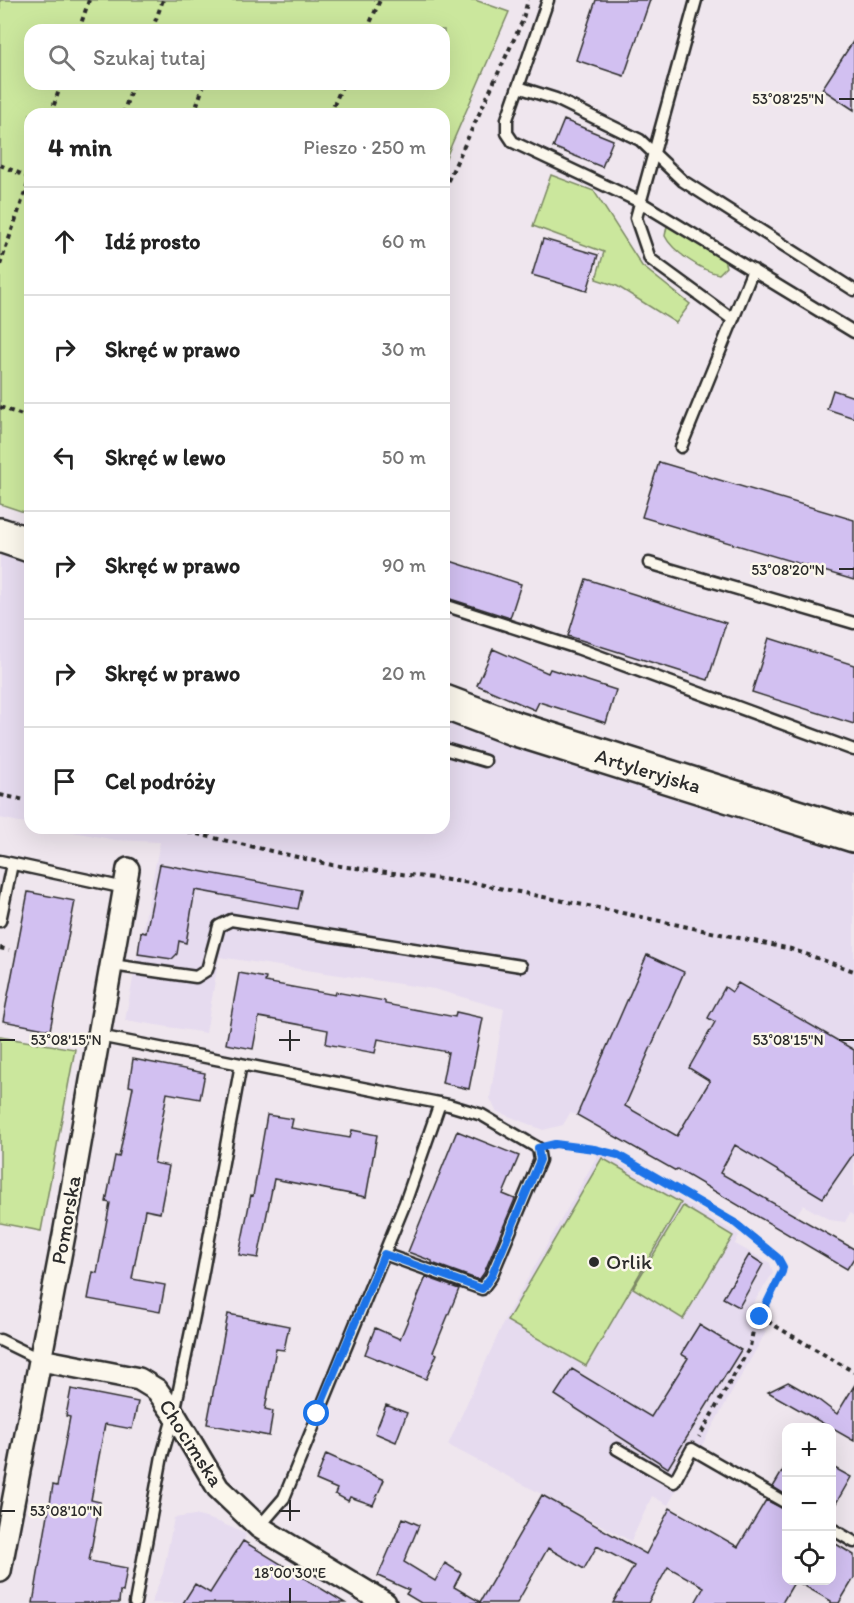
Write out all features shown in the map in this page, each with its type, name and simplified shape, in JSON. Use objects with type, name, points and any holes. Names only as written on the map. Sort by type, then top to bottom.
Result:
[{"type":"main road","points":[[0,535],[24,543]]},
{"type":"main road","name":"Artyleryjska","points":[[450,704],[513,728],[854,835]]},
{"type":"street","name":"Pomorska","points":[[0,1571],[3,1542],[41,1360],[127,878]]},
{"type":"street","name":"Chocimska","points":[[41,1360],[139,1379],[158,1390],[218,1488],[259,1527],[385,1603]]},
{"type":"lane","points":[[548,0],[507,119],[507,133],[513,142],[640,202],[854,332]]},
{"type":"lane","points":[[696,0],[636,218],[650,259],[732,319]]},
{"type":"lane","points":[[518,87],[556,99],[640,141],[683,182],[854,290]]},
{"type":"lane","points":[[681,447],[753,270]]},
{"type":"lane","points":[[649,563],[854,623]]},
{"type":"lane","points":[[450,607],[577,648],[854,750]]},
{"type":"lane","points":[[450,751],[485,761]]},
{"type":"lane","points":[[0,861],[127,878]]},
{"type":"lane","points":[[0,921],[12,864]]},
{"type":"lane","points":[[112,965],[196,977],[207,970],[219,926],[231,920],[520,966]]},
{"type":"lane","points":[[99,1036],[159,1050],[440,1103],[482,1115],[538,1148],[540,1160],[491,1277],[482,1289],[384,1254]]},
{"type":"lane","points":[[135,1603],[162,1456],[174,1414],[201,1282],[241,1064]]},
{"type":"lane","points":[[259,1527],[284,1498],[405,1203],[440,1103]]},
{"type":"lane","points":[[0,1340],[41,1360]]},
{"type":"lane","points":[[617,1449],[674,1482],[692,1449],[782,1501]]},
{"type":"lane","points":[[835,1531],[854,1542]]},
{"type":"path","points":[[81,24],[89,0]]},
{"type":"path","points":[[154,24],[163,0]]},
{"type":"path","points":[[370,24],[380,0]]},
{"type":"path","points":[[450,176],[522,22],[528,0]]},
{"type":"path","points":[[53,108],[59,90]]},
{"type":"path","points":[[125,108],[132,90]]},
{"type":"path","points":[[196,108],[202,90]]},
{"type":"path","points":[[333,108],[340,90]]},
{"type":"path","points":[[0,165],[24,175]]},
{"type":"path","points":[[0,265],[24,195]]},
{"type":"path","points":[[0,407],[24,416]]},
{"type":"path","points":[[0,795],[24,800]]},
{"type":"path","points":[[197,834],[333,865],[479,884],[614,911],[791,949],[854,971]]},
{"type":"path","points":[[0,948],[9,950]]},
{"type":"path","points":[[538,1148],[555,1144],[618,1155],[735,1223],[778,1258],[783,1267],[753,1331],[750,1347],[692,1449]]},
{"type":"path","points":[[760,1317],[854,1372]]},
{"type":"shaded area","points":[[0,552],[24,560],[24,823],[0,818]]},
{"type":"shaded area","points":[[450,714],[854,851],[854,1216],[850,1213],[845,1222],[830,1220],[803,1205],[785,1232],[577,1115],[570,1113],[563,1125],[543,1130],[496,1111],[490,1098],[504,1009],[434,989],[219,957],[206,1033],[125,1020],[160,842],[115,840],[84,834],[450,834]]},
{"type":"shaded area","points":[[599,1153],[679,1197],[739,1235],[735,1244],[770,1263],[773,1273],[743,1319],[766,1332],[668,1505],[652,1496],[631,1541],[448,1445],[506,1317]]},
{"type":"shaded area","points":[[195,1515],[219,1522],[246,1534],[244,1541],[345,1603],[151,1603],[163,1573],[174,1518]]},
{"type":"green space","points":[[0,0],[475,0],[509,12],[450,148],[450,108],[24,108],[24,512],[0,504]]},
{"type":"green space","points":[[551,175],[594,191],[642,266],[690,304],[676,323],[617,286],[596,279],[604,252],[533,226]]},
{"type":"green space","points":[[667,226],[723,256],[726,267],[719,274],[704,269],[688,259],[674,248],[665,236]]},
{"type":"green space","points":[[0,1037],[75,1049],[41,1231],[0,1223]]},
{"type":"green space","name":"Orlik","points":[[602,1158],[681,1203],[586,1366],[507,1321]]},
{"type":"green space","name":"Orlik","points":[[683,1206],[733,1236],[683,1319],[633,1288]]},
{"type":"building","points":[[596,0],[650,0],[624,76],[576,60]]},
{"type":"building","points":[[854,40],[854,110],[822,89]]},
{"type":"building","points":[[564,120],[613,140],[602,167],[553,147]]},
{"type":"building","points":[[543,239],[598,255],[587,291],[532,275]]},
{"type":"building","points":[[833,390],[854,397],[854,418],[827,409]]},
{"type":"building","points":[[659,462],[854,520],[854,580],[642,517]]},
{"type":"building","points":[[450,561],[521,584],[510,618],[450,599]]},
{"type":"building","points":[[586,579],[726,623],[708,680],[568,636]]},
{"type":"building","points":[[769,638],[854,665],[854,724],[752,692]]},
{"type":"building","points":[[493,649],[548,673],[550,669],[616,690],[606,723],[539,702],[535,710],[477,685]]},
{"type":"building","points":[[160,864],[302,890],[298,909],[195,890],[186,943],[179,941],[177,954],[172,959],[138,954],[141,932],[146,933]]},
{"type":"building","points":[[28,892],[75,901],[50,1030],[3,1021]]},
{"type":"building","points":[[647,955],[684,972],[625,1106],[677,1136],[710,1081],[689,1068],[715,1022],[708,1018],[725,987],[732,992],[738,983],[854,1050],[854,1153],[823,1198],[735,1145],[720,1173],[854,1249],[854,1258],[847,1269],[677,1169],[676,1171],[577,1115]]},
{"type":"building","points":[[239,973],[266,978],[265,982],[335,995],[336,992],[455,1017],[456,1012],[483,1018],[469,1089],[442,1083],[448,1052],[378,1039],[375,1053],[326,1044],[328,1030],[259,1017],[253,1049],[226,1044]]},
{"type":"building","points":[[133,1059],[205,1073],[200,1099],[167,1093],[154,1163],[169,1166],[160,1213],[145,1210],[132,1279],[165,1285],[160,1312],[88,1299],[93,1272],[97,1273],[110,1203],[106,1202],[115,1156],[119,1157],[133,1087],[129,1086]]},
{"type":"building","points":[[267,1115],[293,1119],[291,1128],[350,1138],[352,1130],[377,1135],[366,1197],[274,1179],[258,1258],[239,1255],[251,1195],[253,1196]]},
{"type":"building","points":[[457,1131],[519,1156],[503,1194],[515,1199],[479,1280],[408,1252]]},
{"type":"building","points":[[749,1255],[763,1264],[739,1307],[723,1298]]},
{"type":"building","points":[[426,1277],[459,1289],[433,1352],[437,1354],[426,1379],[365,1354],[375,1328],[400,1339]]},
{"type":"building","points":[[228,1314],[289,1326],[284,1350],[276,1349],[265,1409],[273,1411],[269,1436],[207,1424]]},
{"type":"building","points":[[699,1325],[741,1350],[668,1468],[555,1395],[572,1369],[651,1417],[688,1358],[681,1354]]},
{"type":"building","points":[[788,1382],[816,1398],[837,1414],[854,1386],[854,1441],[836,1431],[836,1423],[822,1423],[768,1392]]},
{"type":"building","points":[[71,1389],[138,1402],[132,1429],[105,1424],[91,1500],[100,1502],[89,1561],[127,1568],[119,1603],[33,1603],[53,1485],[57,1486],[70,1417],[66,1416]]},
{"type":"building","points":[[386,1405],[407,1413],[396,1442],[375,1433]]},
{"type":"building","points":[[326,1454],[384,1480],[373,1505],[350,1497],[348,1501],[335,1494],[337,1489],[316,1480]]},
{"type":"building","points":[[836,1469],[851,1477],[836,1503]]},
{"type":"building","points":[[782,1472],[782,1493],[773,1487]]},
{"type":"building","points":[[542,1495],[646,1554],[670,1508],[738,1547],[766,1500],[782,1508],[782,1585],[793,1585],[782,1603],[695,1603],[704,1587],[668,1567],[648,1603],[613,1603],[634,1566],[597,1546],[584,1569],[548,1548],[517,1603],[421,1603],[406,1594],[409,1590],[378,1576],[403,1518],[419,1525],[404,1562],[435,1581],[445,1563],[461,1573],[454,1587],[480,1602]]},
{"type":"building","points":[[243,1541],[345,1603],[183,1603],[195,1584],[210,1593]]},
{"type":"building","points":[[836,1544],[854,1555],[854,1578],[839,1603],[831,1603],[803,1585],[836,1585]]},
{"type":"place","name":"Orlik","points":[[594,1262]]},
{"type":"route","points":[[317,1414],[384,1254],[482,1289],[491,1277],[540,1160],[538,1148],[555,1144],[618,1155],[735,1223],[778,1258],[783,1267],[782,1272],[760,1317]]}]
